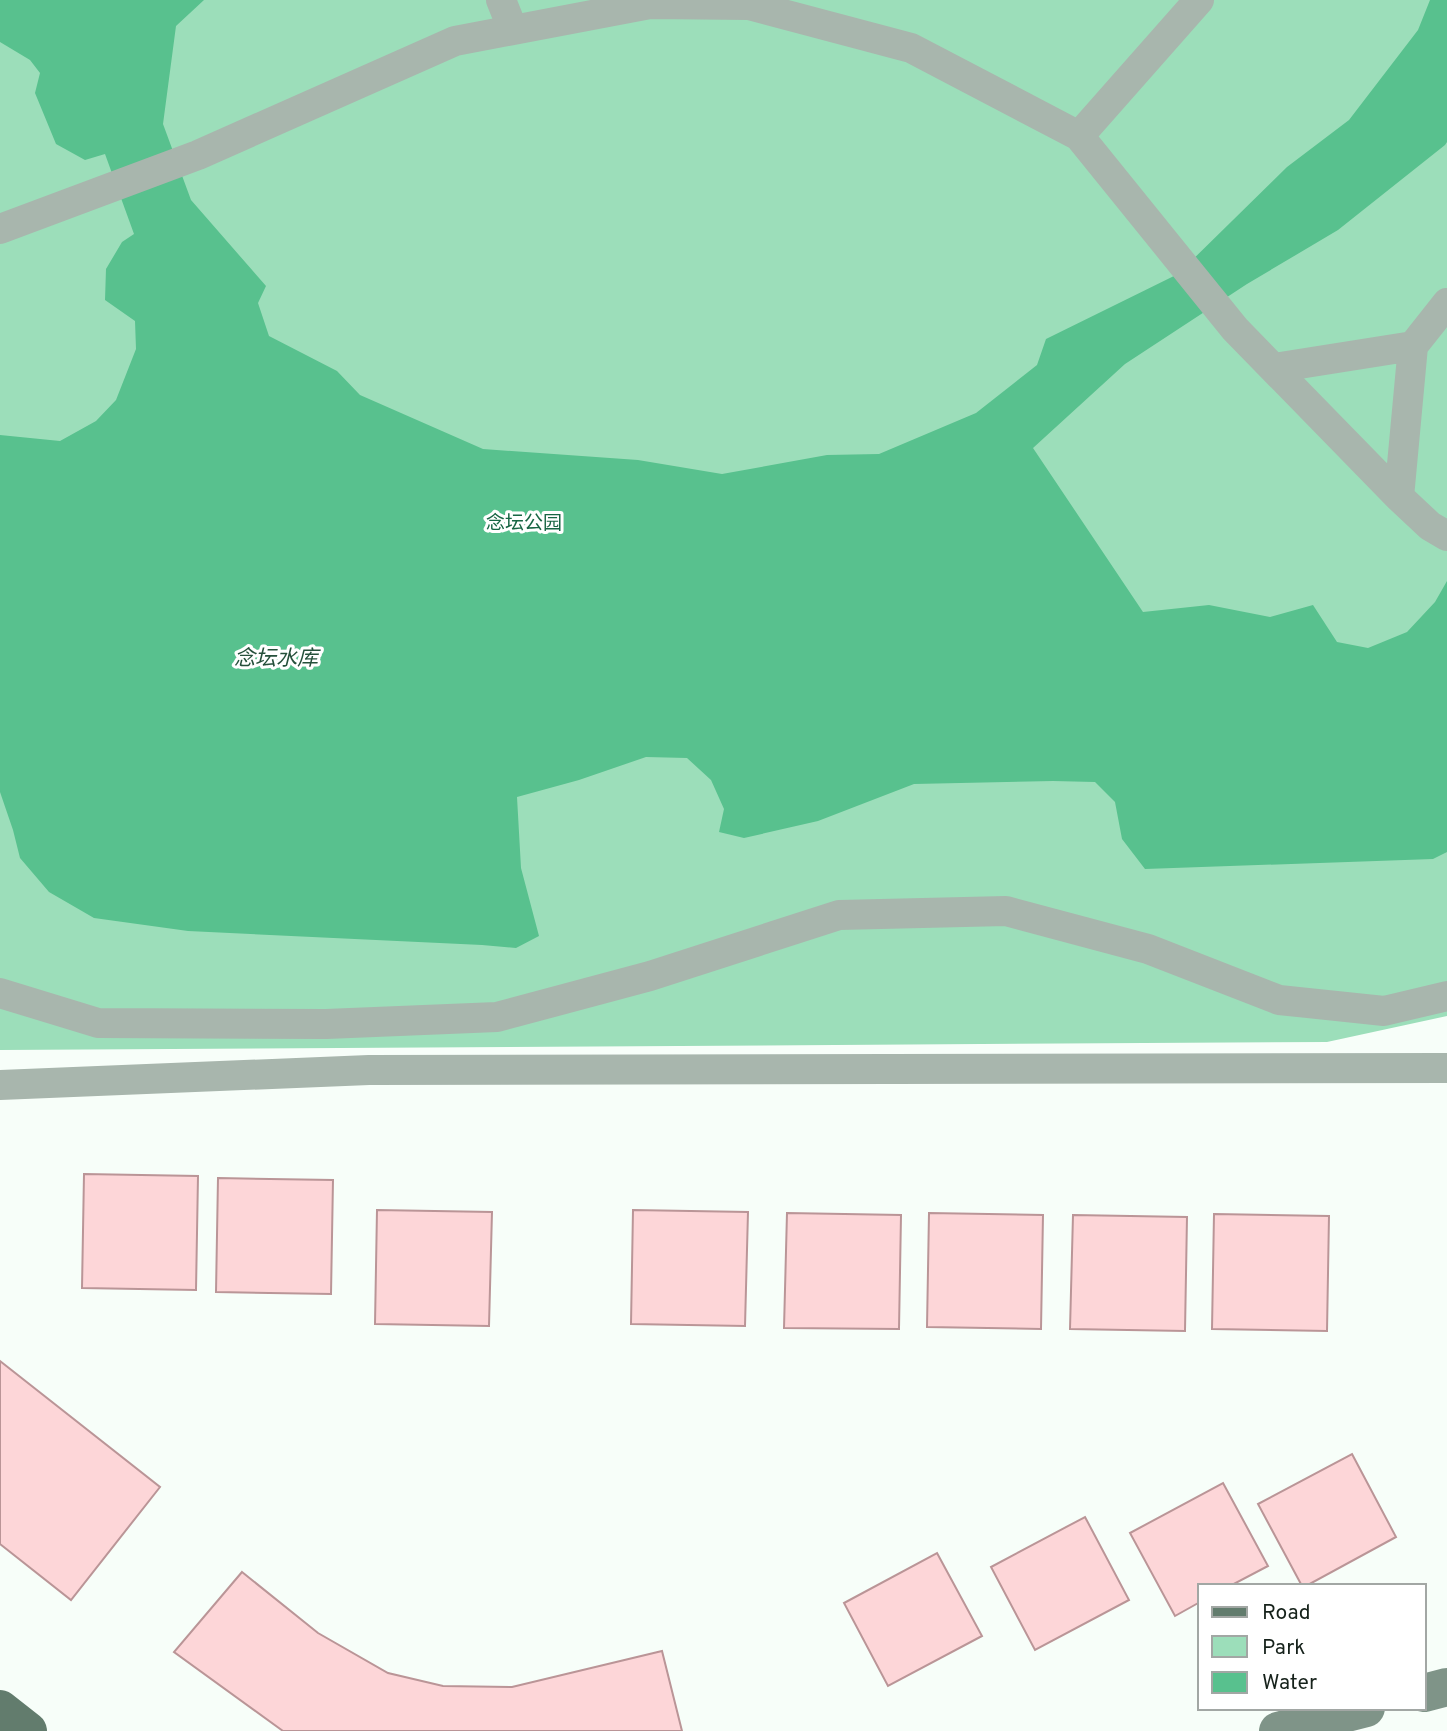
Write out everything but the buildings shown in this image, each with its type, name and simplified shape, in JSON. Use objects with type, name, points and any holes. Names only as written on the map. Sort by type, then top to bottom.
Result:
[{"type":"main road","points":[[0,1709],[28,1731]]},
{"type":"street","points":[[501,0],[513,30]]},
{"type":"street","points":[[1079,136],[1199,0]]},
{"type":"street","points":[[0,229],[198,155],[454,41],[650,4],[749,5],[911,48],[1079,136],[1235,329],[1399,497],[1438,531]]},
{"type":"street","points":[[1399,497],[1413,346],[1447,303]]},
{"type":"street","points":[[1274,368],[1413,346]]},
{"type":"street","points":[[0,993],[98,1023],[326,1024],[497,1017],[650,976],[839,915],[1006,911],[1148,949],[1279,1000],[1384,1012],[1447,996]]},
{"type":"street","points":[[0,1085],[369,1070],[1447,1068]]},
{"type":"street","points":[[1426,1692],[1447,1687]]},
{"type":"street","points":[[1278,1731],[1358,1710]]},
{"type":"green space","name":"念坛公园","points":[[0,0],[1447,0],[1447,1016],[1327,1042],[0,1050]]},
{"type":"water","name":"念坛水库","points":[[0,0],[204,0],[176,26],[163,124],[191,200],[266,286],[258,303],[269,336],[337,371],[360,395],[483,449],[638,460],[722,474],[827,455],[879,454],[976,413],[1037,365],[1046,339],[1178,274],[1287,167],[1349,120],[1418,30],[1430,0],[1447,0],[1445,145],[1338,230],[1247,284],[1125,364],[1033,448],[1143,612],[1209,605],[1270,617],[1313,605],[1337,642],[1368,648],[1407,632],[1435,602],[1447,581],[1447,852],[1433,859],[1145,869],[1122,839],[1115,802],[1095,782],[1053,781],[914,784],[818,821],[744,838],[719,832],[724,809],[711,780],[687,758],[646,757],[579,780],[517,797],[521,868],[539,936],[516,948],[188,931],[94,918],[49,892],[20,858],[0,792],[0,435],[60,441],[96,421],[116,400],[136,349],[135,321],[105,300],[106,269],[122,242],[134,234],[105,154],[85,160],[56,144],[35,93],[40,73],[30,60],[0,42]]}]
